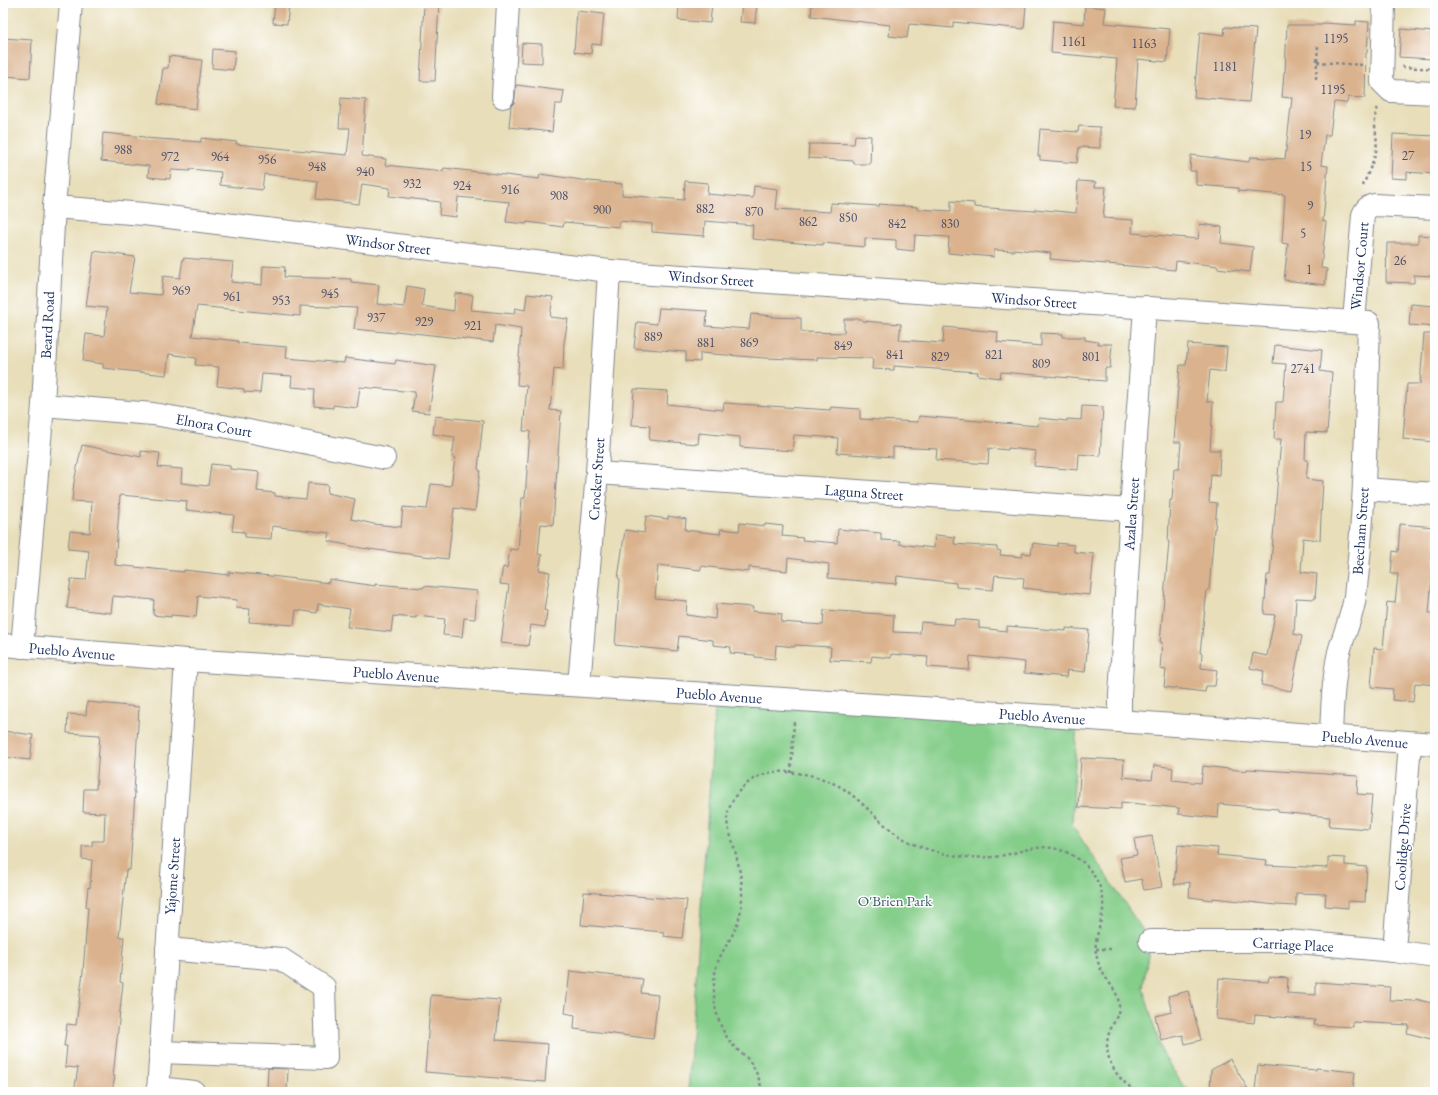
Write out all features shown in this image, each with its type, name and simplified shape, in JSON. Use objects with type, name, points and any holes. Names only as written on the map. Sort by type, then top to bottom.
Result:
[{"type":"street","name":"Beard Road","points":[[13,646],[43,405],[54,207],[71,3]]},
{"type":"street","points":[[503,97],[508,3]]},
{"type":"street","points":[[1384,3],[1382,82],[1391,91],[1435,93]]},
{"type":"street","name":"Windsor Court","points":[[1362,322],[1364,212],[1370,206],[1374,205],[1435,208]]},
{"type":"street","name":"Windsor Street","points":[[54,207],[152,215],[609,271],[1362,322]]},
{"type":"street","name":"Crocker Street","points":[[579,686],[598,473],[609,271]]},
{"type":"street","name":"Azalea Street","points":[[1120,721],[1120,695],[1131,510],[1146,307]]},
{"type":"street","name":"Beecham Street","points":[[1331,736],[1332,707],[1339,652],[1355,598],[1364,489],[1362,322]]},
{"type":"street","name":"Elnora Court","points":[[43,405],[153,414],[223,426],[384,458]]},
{"type":"street","name":"Laguna Street","points":[[598,473],[1131,510]]},
{"type":"street","points":[[1364,489],[1435,494]]},
{"type":"street","name":"Pueblo Avenue","points":[[13,646],[186,660],[1120,721],[1435,744]]},
{"type":"street","name":"Yajome Street","points":[[158,1090],[186,660]]},
{"type":"street","name":"Coolidge Drive","points":[[1394,951],[1410,743]]},
{"type":"street","name":"Carriage Place","points":[[1150,941],[1288,941],[1394,951],[1435,957]]},
{"type":"street","points":[[160,1052],[326,1058],[324,987],[280,959],[167,950]]},
{"type":"street","points":[[158,1090],[194,1092]]},
{"type":"path","points":[[1316,79],[1318,46]]},
{"type":"path","points":[[1363,186],[1376,150],[1377,139],[1374,127],[1375,114],[1388,89]]},
{"type":"path","points":[[791,773],[794,722]]},
{"type":"path","points":[[762,1092],[758,1074],[746,1057],[732,1044],[722,1027],[715,1006],[713,982],[718,960],[733,934],[740,915],[742,892],[741,873],[727,821],[731,802],[742,786],[757,776],[774,772],[803,774],[827,780],[851,793],[884,826],[907,842],[939,853],[968,858],[994,857],[1042,846],[1061,850],[1081,860],[1095,875],[1102,893],[1103,913],[1099,927],[1096,949],[1099,967],[1118,994],[1120,1009],[1108,1036],[1108,1056],[1115,1073],[1127,1086],[1138,1092]]},
{"type":"path","points":[[1096,949],[1113,949]]},
{"type":"green space","name":"O'Brien Park","points":[[716,694],[1077,718],[1072,825],[1150,941],[1143,988],[1162,1053],[1182,1084],[1191,1092],[688,1092]]},
{"type":"building","points":[[275,3],[289,4],[287,24],[273,23]]},
{"type":"building","points":[[424,3],[439,3],[435,81],[420,81]]},
{"type":"building","points":[[679,3],[712,3],[710,23],[678,20]]},
{"type":"building","points":[[742,3],[757,3],[755,23],[740,22]]},
{"type":"building","points":[[812,3],[999,3],[1026,6],[1024,29],[953,22],[953,28],[909,24],[907,38],[889,36],[890,25],[811,16]]},
{"type":"building","points":[[1085,6],[1106,8],[1104,23],[1170,29],[1167,62],[1138,59],[1135,107],[1113,106],[1117,59],[1051,53],[1053,21],[1084,24]]},
{"type":"building","points":[[577,11],[604,14],[601,45],[592,44],[591,54],[574,52]]},
{"type":"building","points":[[1356,21],[1369,22],[1366,53],[1365,98],[1348,97],[1347,103],[1334,102],[1330,135],[1325,135],[1321,165],[1328,166],[1323,221],[1326,222],[1321,268],[1327,269],[1325,285],[1284,280],[1288,244],[1282,243],[1285,195],[1238,191],[1238,188],[1196,185],[1196,171],[1190,171],[1191,155],[1249,162],[1250,157],[1285,159],[1292,98],[1282,97],[1285,72],[1287,25],[1322,25],[1322,23],[1356,25]]},
{"type":"building","points":[[1225,27],[1256,29],[1249,102],[1194,97],[1200,32],[1224,35]]},
{"type":"building","points":[[1401,29],[1434,32],[1432,59],[1399,57]]},
{"type":"building","points":[[3,38],[32,40],[30,78],[4,76],[6,55],[3,55]]},
{"type":"building","points":[[522,43],[542,44],[542,63],[521,62]]},
{"type":"building","points":[[213,49],[235,51],[233,70],[212,68]]},
{"type":"building","points":[[169,56],[202,60],[196,109],[158,104],[163,68],[168,68]]},
{"type":"building","points":[[516,85],[564,91],[562,104],[555,104],[552,132],[509,127],[511,106],[514,103]]},
{"type":"building","points":[[341,98],[366,100],[362,156],[386,159],[385,165],[443,171],[444,168],[539,179],[540,174],[622,184],[622,195],[684,200],[685,181],[708,183],[707,194],[753,198],[754,186],[778,189],[776,209],[830,212],[831,203],[879,206],[879,204],[917,207],[917,209],[951,211],[951,201],[974,203],[974,207],[1035,211],[1035,209],[1076,213],[1078,181],[1096,182],[1095,187],[1106,187],[1103,218],[1133,220],[1132,233],[1198,239],[1200,224],[1222,227],[1221,243],[1253,247],[1250,272],[1217,268],[1218,266],[1176,261],[1175,270],[1050,259],[1051,253],[1014,249],[1014,251],[994,250],[994,257],[948,253],[949,237],[915,235],[914,251],[896,249],[896,240],[865,238],[865,247],[752,239],[753,225],[705,221],[704,236],[652,232],[652,224],[619,221],[619,227],[564,222],[563,227],[527,222],[526,224],[506,222],[509,202],[458,197],[456,217],[439,215],[440,202],[389,196],[390,188],[362,184],[359,204],[316,199],[318,181],[264,174],[262,190],[220,185],[221,172],[190,169],[190,171],[171,170],[170,179],[148,177],[149,166],[101,161],[103,133],[201,142],[201,138],[237,142],[236,144],[347,155],[350,128],[339,128]]},
{"type":"building","points":[[1079,126],[1100,127],[1100,148],[1079,147],[1077,163],[1040,160],[1040,156],[1038,156],[1040,129],[1078,132]]},
{"type":"building","points":[[1393,134],[1435,136],[1435,174],[1407,172],[1407,179],[1391,178]]},
{"type":"building","points":[[855,135],[871,136],[870,164],[854,164],[854,161],[808,158],[809,144],[854,144]]},
{"type":"building","points":[[1418,235],[1435,236],[1435,276],[1414,275],[1414,283],[1386,282],[1387,243],[1418,243]]},
{"type":"building","points":[[94,251],[135,257],[129,292],[161,295],[163,276],[180,278],[183,258],[233,262],[231,282],[262,285],[263,266],[285,267],[284,277],[351,279],[351,282],[379,285],[377,304],[404,307],[407,286],[424,289],[422,306],[454,311],[455,293],[473,295],[471,310],[514,314],[515,308],[525,310],[527,294],[553,297],[550,317],[568,319],[564,343],[563,370],[554,369],[550,410],[561,411],[553,525],[541,524],[538,554],[542,555],[539,570],[550,572],[544,610],[547,611],[545,627],[531,625],[528,646],[501,643],[509,585],[500,584],[503,567],[507,568],[510,549],[518,550],[522,498],[525,498],[530,431],[523,431],[527,386],[517,385],[521,329],[495,325],[493,342],[396,331],[395,333],[354,329],[357,308],[300,306],[300,316],[197,306],[192,336],[238,341],[238,343],[287,347],[286,358],[344,363],[345,358],[395,364],[396,360],[436,366],[429,413],[412,411],[415,392],[360,387],[357,408],[333,405],[333,408],[314,406],[315,389],[291,387],[292,376],[262,374],[260,393],[244,392],[244,389],[217,386],[219,367],[195,365],[196,358],[169,354],[166,375],[103,368],[103,364],[83,361],[86,334],[104,336],[107,308],[86,306]]},
{"type":"building","points":[[1411,304],[1435,306],[1435,327],[1409,325]]},
{"type":"building","points":[[659,308],[707,311],[706,326],[749,329],[751,314],[773,316],[772,317],[801,318],[801,332],[844,333],[844,319],[862,319],[862,321],[901,324],[899,340],[943,343],[944,327],[998,332],[997,342],[1041,346],[1041,333],[1063,334],[1063,337],[1085,337],[1085,340],[1098,342],[1098,344],[1112,344],[1110,368],[1105,368],[1105,381],[1001,372],[1000,378],[977,375],[978,372],[894,366],[894,370],[872,369],[873,358],[817,357],[817,360],[700,353],[700,362],[686,361],[686,352],[634,348],[637,322],[657,324]]},
{"type":"building","points":[[1424,334],[1435,334],[1435,442],[1403,439],[1407,384],[1420,384]]},
{"type":"building","points":[[1188,344],[1227,347],[1225,372],[1210,370],[1207,402],[1213,402],[1210,450],[1220,450],[1219,475],[1211,474],[1209,502],[1217,503],[1209,590],[1207,590],[1200,653],[1202,653],[1201,668],[1217,670],[1215,686],[1206,686],[1205,692],[1164,687],[1166,670],[1160,669],[1162,642],[1160,642],[1169,542],[1170,500],[1172,500],[1174,469],[1179,469],[1181,442],[1174,442],[1180,365],[1186,365]]},
{"type":"building","points":[[1275,345],[1322,350],[1320,371],[1332,373],[1327,433],[1306,432],[1305,460],[1308,460],[1306,479],[1323,481],[1320,540],[1303,538],[1301,572],[1317,574],[1315,599],[1296,598],[1294,634],[1302,636],[1291,691],[1261,685],[1264,671],[1250,668],[1253,653],[1267,656],[1275,615],[1264,614],[1267,575],[1270,575],[1281,439],[1274,439],[1276,402],[1283,402],[1286,364],[1273,363]]},
{"type":"building","points":[[634,389],[668,391],[667,404],[723,410],[724,403],[830,410],[831,407],[860,409],[860,419],[918,422],[919,416],[1038,426],[1039,418],[1067,421],[1067,419],[1081,420],[1082,406],[1103,407],[1100,456],[1079,454],[1078,470],[1034,466],[1036,451],[1008,448],[1008,450],[989,448],[988,464],[936,460],[937,449],[893,447],[893,457],[837,453],[838,438],[794,435],[792,451],[740,447],[740,437],[699,433],[698,444],[649,440],[650,426],[632,425]]},
{"type":"building","points":[[435,416],[483,421],[478,469],[480,470],[475,511],[454,508],[448,559],[361,548],[328,541],[330,533],[272,526],[271,539],[245,537],[245,532],[232,531],[234,515],[186,510],[187,501],[120,495],[115,565],[229,575],[229,572],[329,583],[329,579],[375,586],[375,584],[423,588],[424,586],[477,591],[475,619],[464,618],[462,637],[443,635],[445,619],[416,616],[416,618],[393,616],[391,632],[347,627],[350,609],[318,604],[317,613],[296,610],[294,625],[249,622],[250,609],[236,608],[237,600],[198,596],[196,617],[153,615],[154,600],[113,596],[111,613],[67,608],[71,579],[86,580],[89,551],[68,549],[70,531],[90,533],[92,502],[72,501],[74,482],[82,445],[141,457],[141,451],[160,453],[158,467],[182,469],[181,483],[208,486],[211,464],[230,466],[230,469],[259,472],[257,491],[275,493],[275,496],[306,499],[308,483],[328,485],[327,493],[355,499],[351,519],[374,524],[401,527],[403,507],[427,509],[431,484],[451,486],[455,458],[452,457],[455,437],[433,434]]},
{"type":"building","points":[[646,516],[668,519],[668,516],[686,519],[685,530],[720,534],[721,529],[739,531],[740,523],[765,526],[765,524],[783,526],[782,536],[803,538],[802,540],[837,543],[838,529],[881,533],[881,540],[900,541],[899,544],[934,548],[935,535],[955,537],[954,544],[997,547],[997,550],[1001,551],[1000,555],[1022,557],[1023,553],[1031,554],[1033,543],[1057,546],[1057,543],[1074,545],[1074,552],[1094,554],[1090,595],[1023,588],[1024,578],[995,575],[993,590],[956,587],[956,583],[897,576],[896,584],[828,578],[829,564],[788,558],[787,571],[749,567],[749,572],[701,566],[701,570],[658,565],[655,598],[687,601],[686,615],[715,619],[716,604],[753,607],[752,611],[782,614],[781,622],[823,625],[824,610],[894,615],[893,632],[920,633],[921,622],[954,625],[955,619],[979,621],[979,628],[1007,631],[1007,626],[1066,631],[1066,628],[1089,630],[1085,672],[1067,670],[1066,677],[1024,673],[1025,662],[970,656],[969,670],[927,667],[928,657],[891,654],[891,658],[872,656],[871,662],[830,660],[831,647],[795,645],[795,647],[776,645],[775,659],[755,657],[755,655],[730,653],[731,647],[713,645],[713,640],[679,636],[677,651],[615,645],[620,579],[618,578],[625,530],[644,533]]},
{"type":"building","points":[[1400,524],[1435,527],[1435,578],[1432,577],[1429,613],[1435,613],[1435,685],[1415,683],[1413,702],[1392,700],[1393,689],[1371,687],[1374,648],[1383,649],[1387,602],[1395,603],[1398,574],[1391,574],[1393,551],[1398,552]]},
{"type":"building","points":[[87,702],[139,707],[130,870],[126,870],[119,937],[124,937],[120,982],[123,983],[113,1076],[115,1076],[112,1092],[74,1092],[78,1068],[65,1067],[67,1046],[64,1046],[67,1024],[76,1025],[83,972],[88,908],[86,907],[88,887],[90,888],[92,860],[82,859],[82,846],[92,846],[92,841],[104,841],[105,813],[83,812],[84,789],[96,789],[100,735],[67,733],[68,714],[86,715]]},
{"type":"building","points":[[3,731],[33,735],[30,760],[3,757]]},
{"type":"building","points":[[1081,758],[1124,760],[1123,777],[1152,780],[1154,765],[1173,768],[1172,780],[1201,783],[1203,766],[1246,771],[1247,769],[1358,776],[1357,794],[1372,795],[1369,829],[1329,826],[1330,817],[1278,812],[1278,809],[1219,804],[1218,818],[1178,814],[1179,808],[1121,802],[1121,809],[1078,807]]},
{"type":"building","points":[[1152,836],[1162,887],[1144,890],[1141,879],[1125,882],[1120,858],[1137,855],[1134,839]]},
{"type":"building","points":[[1178,845],[1218,848],[1217,855],[1267,860],[1266,865],[1328,868],[1328,857],[1345,858],[1345,865],[1367,867],[1365,902],[1348,901],[1348,908],[1325,906],[1326,894],[1296,893],[1296,906],[1189,897],[1190,882],[1174,885]]},
{"type":"building","points":[[584,892],[687,900],[682,938],[663,936],[664,932],[581,925]]},
{"type":"building","points":[[570,971],[643,979],[641,993],[658,995],[653,1039],[574,1029],[575,1015],[565,1013]]},
{"type":"building","points":[[1269,977],[1288,978],[1287,993],[1316,995],[1316,982],[1390,987],[1389,1000],[1415,1001],[1416,999],[1435,1004],[1435,1040],[1407,1033],[1409,1025],[1353,1022],[1353,1027],[1314,1025],[1315,1020],[1255,1015],[1254,1023],[1216,1019],[1219,978],[1268,982]]},
{"type":"building","points":[[1188,991],[1201,1040],[1185,1044],[1183,1035],[1161,1040],[1155,1016],[1172,1012],[1168,996]]},
{"type":"building","points":[[431,995],[500,1000],[496,1040],[548,1044],[545,1082],[425,1072]]},
{"type":"building","points":[[1230,1059],[1248,1089],[1231,1088],[1234,1092],[1210,1092],[1211,1070]]},
{"type":"building","points":[[1258,1065],[1355,1072],[1353,1092],[1275,1092],[1255,1090]]},
{"type":"building","points":[[268,1068],[288,1069],[287,1092],[267,1092]]}]
